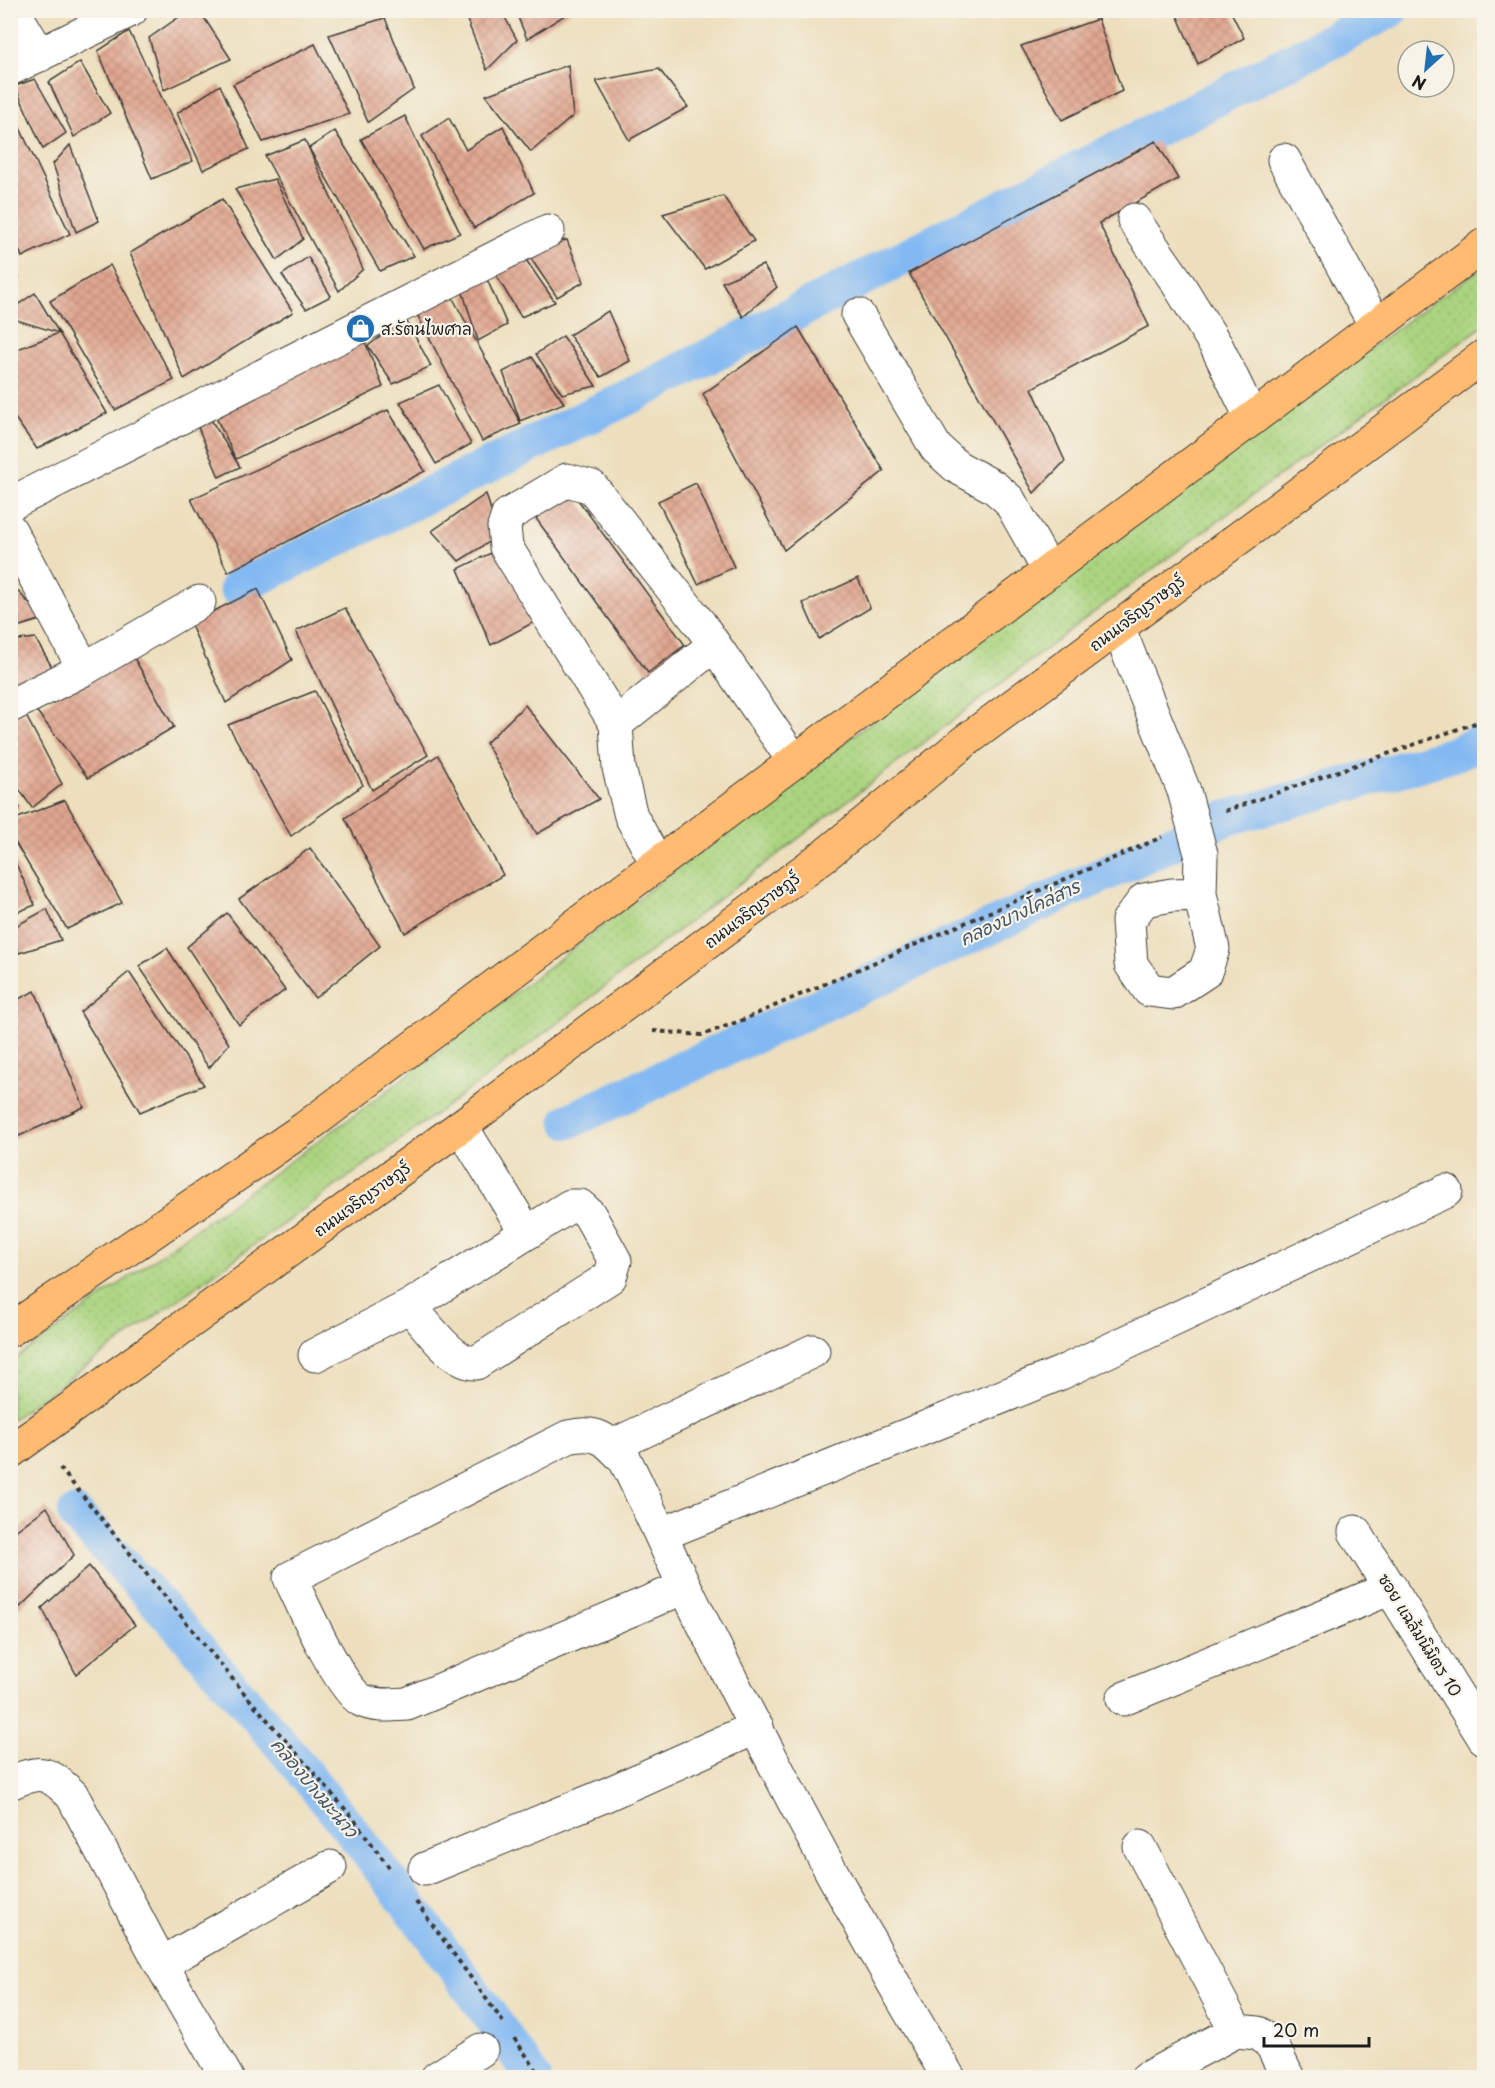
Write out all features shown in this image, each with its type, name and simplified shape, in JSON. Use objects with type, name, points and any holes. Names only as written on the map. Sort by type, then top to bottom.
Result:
[{"type":"main road","points":[[10,1330],[305,1128],[1485,245]]},
{"type":"main road","name":"ถนนเจริญราษฎร์","points":[[10,1452],[461,1126],[825,855],[964,742],[1485,356]]},
{"type":"street","points":[[13,10],[40,55]]},
{"type":"street","points":[[10,69],[131,10]]},
{"type":"street","points":[[1284,160],[1376,326]]},
{"type":"street","points":[[1134,220],[1176,279],[1217,346],[1252,419]]},
{"type":"street","points":[[10,504],[548,231]]},
{"type":"street","points":[[858,315],[936,448],[957,467],[994,487],[1009,500],[1049,571]]},
{"type":"street","points":[[657,863],[632,816],[619,768],[616,724],[506,547],[504,527],[508,515],[567,480],[592,487],[714,645],[794,762]]},
{"type":"street","points":[[10,530],[84,669]]},
{"type":"street","points":[[10,706],[84,669],[199,602]]},
{"type":"street","points":[[1118,627],[1184,791],[1201,854],[1200,894]]},
{"type":"street","points":[[616,724],[714,645]]},
{"type":"street","points":[[461,1126],[526,1232]]},
{"type":"street","points":[[662,1534],[1061,1373],[1446,1191]]},
{"type":"street","points":[[315,1355],[410,1306],[570,1206],[580,1206],[589,1214],[615,1261],[610,1277],[476,1363],[469,1363],[455,1357],[410,1306]]},
{"type":"street","points":[[612,1446],[813,1351]]},
{"type":"street","points":[[685,1587],[407,1704],[384,1706],[360,1699],[337,1671],[290,1578],[568,1437],[583,1434],[599,1436],[626,1460],[685,1587],[757,1727],[895,1987],[949,2078]]},
{"type":"street","name":"ซอย แฉล้มนิมิตร 10","points":[[1356,1532],[1485,1738]]},
{"type":"street","points":[[1123,1699],[1391,1588]]},
{"type":"street","points":[[425,1869],[601,1797],[757,1727]]},
{"type":"street","points":[[10,1782],[32,1773],[51,1776],[72,1795],[161,1964],[227,2078]]},
{"type":"street","points":[[1140,1847],[1236,2031]]},
{"type":"street","points":[[161,1964],[330,1867]]},
{"type":"street","points":[[1147,2078],[1236,2031],[1258,2032],[1272,2045],[1288,2078]]},
{"type":"street","points":[[437,2078],[481,2050]]},
{"type":"path","points":[[1218,814],[1485,720]]},
{"type":"path","points":[[653,1031],[702,1035],[740,1022],[1164,837]]},
{"type":"path","points":[[60,1468],[244,1693],[352,1817],[393,1871]]},
{"type":"path","points":[[413,1899],[542,2078]]},
{"type":"green space","points":[[1484,267],[1484,325],[1085,619],[483,1080],[11,1420],[11,1362],[370,1104],[718,837],[1423,309]]},
{"type":"building","points":[[189,10],[199,10],[231,59],[164,90],[149,38]]},
{"type":"building","points":[[463,10],[501,10],[517,40],[487,70]]},
{"type":"building","points":[[515,10],[573,10],[527,39]]},
{"type":"building","points":[[1175,10],[1230,10],[1244,38],[1198,64]]},
{"type":"building","points":[[385,18],[414,89],[368,122],[329,35]]},
{"type":"building","points":[[1098,19],[1122,91],[1062,120],[1021,46]]},
{"type":"building","points":[[129,31],[193,161],[152,179],[98,51]]},
{"type":"building","points":[[315,44],[349,114],[263,142],[233,84]]},
{"type":"building","points":[[80,62],[110,113],[74,137],[49,82]]},
{"type":"building","points":[[568,65],[573,116],[531,152],[486,95]]},
{"type":"building","points":[[659,69],[688,107],[629,140],[596,81]]},
{"type":"building","points":[[35,79],[66,133],[43,149],[15,86]]},
{"type":"building","points":[[220,85],[249,149],[203,170],[177,113]]},
{"type":"building","points":[[10,107],[70,234],[22,257],[10,228]]},
{"type":"building","points":[[405,116],[460,233],[424,249],[361,139]]},
{"type":"building","points":[[449,118],[466,150],[503,126],[534,193],[474,228],[422,136]]},
{"type":"building","points":[[335,131],[414,256],[380,271],[309,148]]},
{"type":"building","points":[[305,140],[363,269],[339,291],[265,156]]},
{"type":"building","points":[[1156,141],[1178,179],[1099,223],[1149,326],[1032,388],[1065,461],[1034,493],[909,273]]},
{"type":"building","points":[[70,145],[99,221],[76,232],[53,164]]},
{"type":"building","points":[[275,179],[303,239],[277,260],[235,189]]},
{"type":"building","points":[[723,196],[754,241],[705,269],[663,214]]},
{"type":"building","points":[[222,199],[293,312],[184,379],[130,253]]},
{"type":"building","points":[[567,240],[584,282],[557,297],[525,250]]},
{"type":"building","points":[[10,257],[19,277],[10,285]]},
{"type":"building","points":[[308,257],[331,296],[306,309],[282,275]]},
{"type":"building","points":[[524,257],[555,302],[521,317],[493,270]]},
{"type":"building","points":[[110,265],[174,380],[115,410],[50,301]]},
{"type":"building","points":[[763,265],[777,287],[743,317],[722,282]]},
{"type":"building","points":[[486,277],[507,325],[478,341],[463,293]]},
{"type":"building","points":[[35,293],[59,333],[10,318],[10,310]]},
{"type":"building","points":[[450,293],[521,424],[482,441],[416,312]]},
{"type":"building","points":[[608,311],[630,361],[601,377],[569,335]]},
{"type":"building","points":[[405,318],[431,366],[393,384],[368,346]]},
{"type":"building","points":[[798,327],[884,471],[784,550],[703,394]]},
{"type":"building","points":[[360,329],[383,387],[236,459],[214,413]]},
{"type":"building","points":[[59,333],[107,413],[37,449],[10,411],[10,352]]},
{"type":"building","points":[[563,336],[596,386],[562,394],[536,354]]},
{"type":"building","points":[[532,357],[564,403],[520,421],[503,372]]},
{"type":"building","points":[[439,385],[471,444],[436,464],[400,402]]},
{"type":"building","points":[[388,410],[425,471],[228,572],[191,499]]},
{"type":"building","points":[[208,415],[240,467],[219,477],[195,420]]},
{"type":"building","points":[[696,483],[734,567],[698,584],[658,501]]},
{"type":"building","points":[[573,493],[685,645],[648,673],[535,517]]},
{"type":"building","points":[[486,494],[499,536],[459,561],[432,531]]},
{"type":"building","points":[[497,550],[538,620],[491,645],[458,569]]},
{"type":"building","points":[[858,578],[870,608],[819,639],[803,603]]},
{"type":"building","points":[[258,589],[292,660],[226,703],[190,623]]},
{"type":"building","points":[[18,591],[43,619],[10,629],[10,595]]},
{"type":"building","points":[[345,608],[428,755],[372,790],[296,631]]},
{"type":"building","points":[[35,638],[52,667],[10,690],[10,641]]},
{"type":"building","points":[[130,651],[174,727],[88,778],[35,709]]},
{"type":"building","points":[[315,691],[363,785],[291,836],[228,725]]},
{"type":"building","points":[[525,705],[599,799],[537,834],[486,743]]},
{"type":"building","points":[[24,712],[62,784],[32,808],[10,776],[10,719]]},
{"type":"building","points":[[438,755],[503,875],[405,933],[345,818]]},
{"type":"building","points":[[10,792],[20,808],[10,813]]},
{"type":"building","points":[[65,800],[122,903],[67,929],[10,834],[10,821]]},
{"type":"building","points":[[310,848],[380,946],[315,998],[239,899]]},
{"type":"building","points":[[10,851],[35,905],[10,915]]},
{"type":"building","points":[[47,909],[61,940],[19,953],[10,929]]},
{"type":"building","points":[[227,913],[285,990],[239,1025],[187,947]]},
{"type":"building","points":[[167,948],[229,1044],[209,1068],[139,966]]},
{"type":"building","points":[[129,972],[204,1085],[140,1112],[80,1012]]},
{"type":"building","points":[[35,991],[84,1107],[10,1140],[10,1003]]},
{"type":"building","points":[[47,1507],[74,1555],[20,1607],[10,1598],[10,1535]]},
{"type":"building","points":[[89,1566],[135,1625],[76,1674],[42,1608]]},
{"type":"waterway","points":[[237,588],[651,386],[1391,10]]},
{"type":"waterway","name":"คลองบางโคล่สาร","points":[[569,1121],[1224,819],[1451,755],[1484,741]]},
{"type":"waterway","name":"คลองบางมะนาว","points":[[75,1514],[198,1648],[316,1787],[428,1930],[533,2078]]},
{"type":"place","name":"ส.รัตนไพศาล","points":[[360,329]]}]
